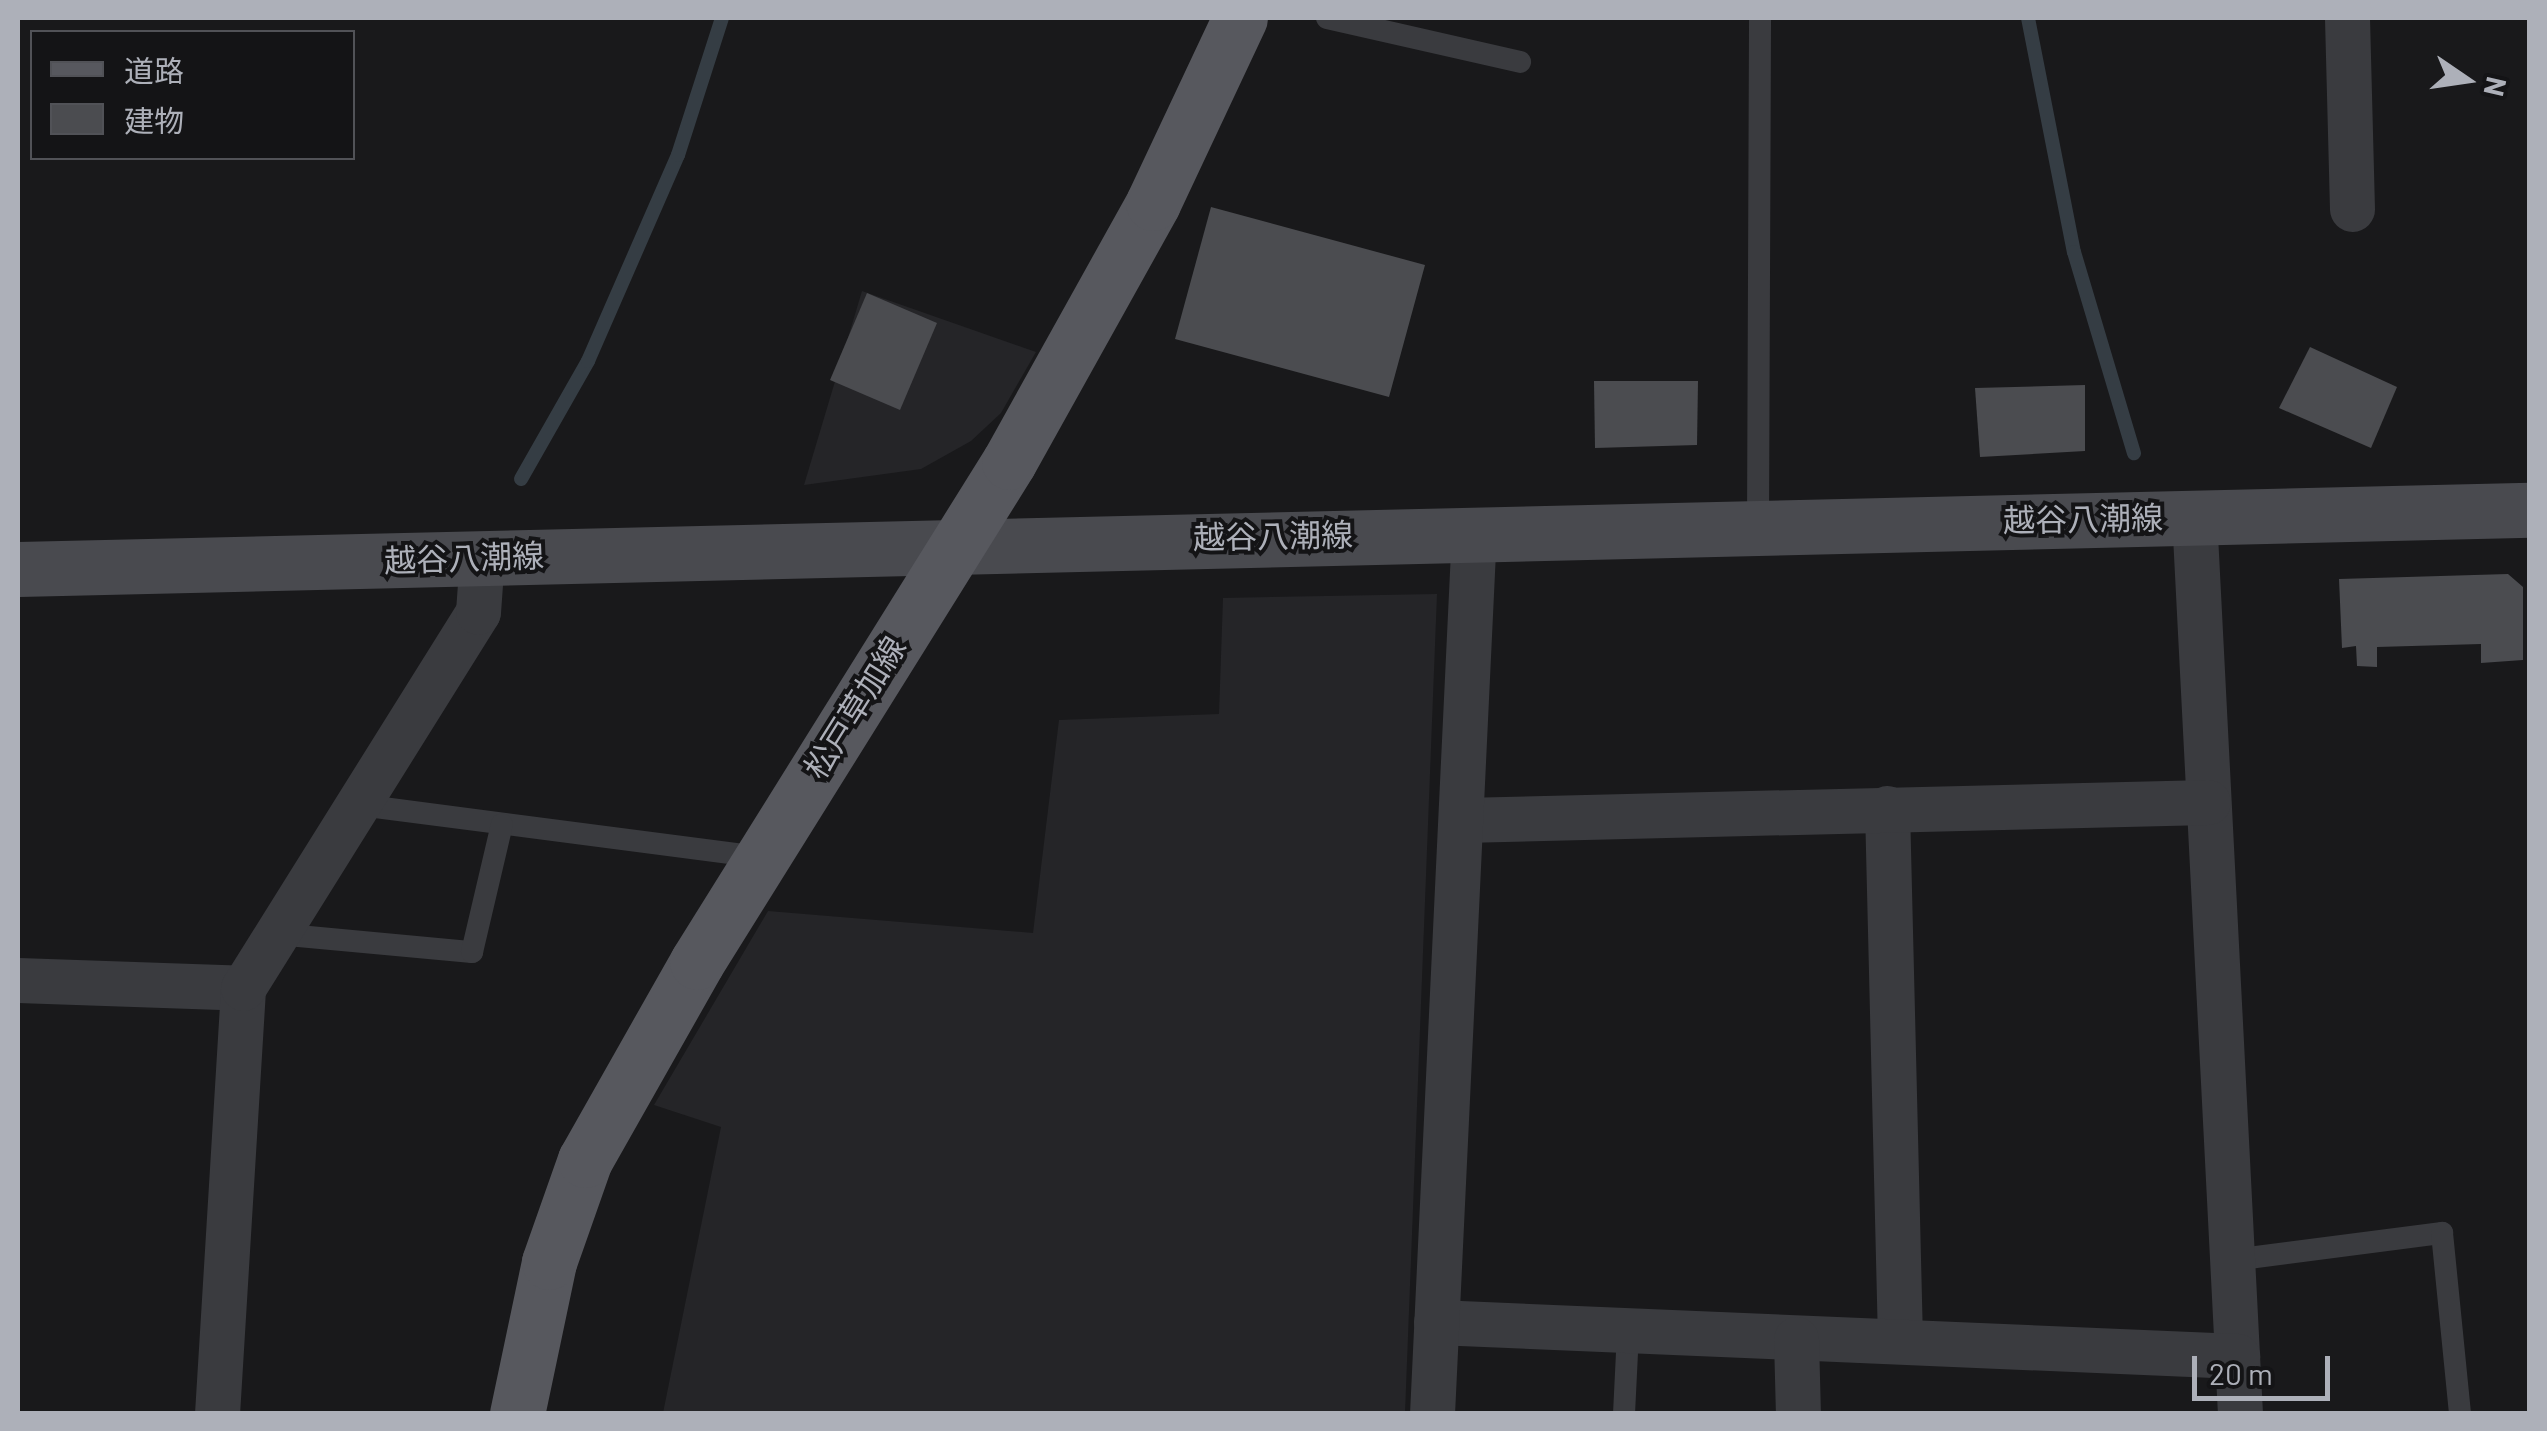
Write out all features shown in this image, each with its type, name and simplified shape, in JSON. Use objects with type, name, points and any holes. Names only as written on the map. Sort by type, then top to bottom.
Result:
[{"type":"main road","name":"松戸草加線","points":[[517,1414],[548,1262],[584,1160],[761,857],[958,543],[1144,220],[1240,18]]},
{"type":"main road","name":"越谷八潮線","points":[[18,569],[958,543],[2530,510]]},
{"type":"street","points":[[2347,18],[2352,210]]},
{"type":"street","points":[[2194,515],[2240,1414]]},
{"type":"street","points":[[1432,1414],[1474,531]]},
{"type":"street","points":[[217,1414],[244,988],[478,612],[482,556]]},
{"type":"street","points":[[1462,820],[2208,802]]},
{"type":"street","points":[[1887,808],[1900,1341]]},
{"type":"street","points":[[18,980],[244,988]]},
{"type":"street","points":[[1436,1322],[2236,1356]]},
{"type":"street","points":[[1796,1339],[1798,1414]]},
{"type":"lane","points":[[1327,18],[1520,62]]},
{"type":"lane","points":[[1758,525],[1760,18]]},
{"type":"lane","points":[[360,805],[761,857]]},
{"type":"lane","points":[[277,934],[472,952],[502,824]]},
{"type":"lane","points":[[2233,1260],[2442,1233],[2460,1414]]},
{"type":"lane","points":[[1624,1414],[1628,1331]]},
{"type":"shaded area","points":[[862,291],[1036,352],[1001,413],[971,441],[921,469],[804,485]]},
{"type":"shaded area","points":[[1437,594],[1405,1413],[663,1413],[721,1127],[654,1105],[768,911],[1033,933],[1059,720],[1219,714],[1223,598]]},
{"type":"building","points":[[1211,207],[1425,265],[1389,397],[1175,339]]},
{"type":"building","points":[[867,293],[937,323],[900,410],[830,380]]},
{"type":"building","points":[[2310,347],[2397,387],[2371,448],[2279,408]]},
{"type":"building","points":[[1594,381],[1698,381],[1697,445],[1595,448]]},
{"type":"building","points":[[2085,385],[2085,451],[1980,457],[1975,388]]},
{"type":"building","points":[[2508,574],[2523,587],[2523,660],[2481,663],[2481,644],[2377,647],[2377,667],[2357,666],[2356,646],[2342,648],[2339,579]]},
{"type":"waterway","points":[[521,479],[588,361],[678,155],[722,18]]},
{"type":"waterway","points":[[2028,18],[2074,252],[2134,453]]}]
